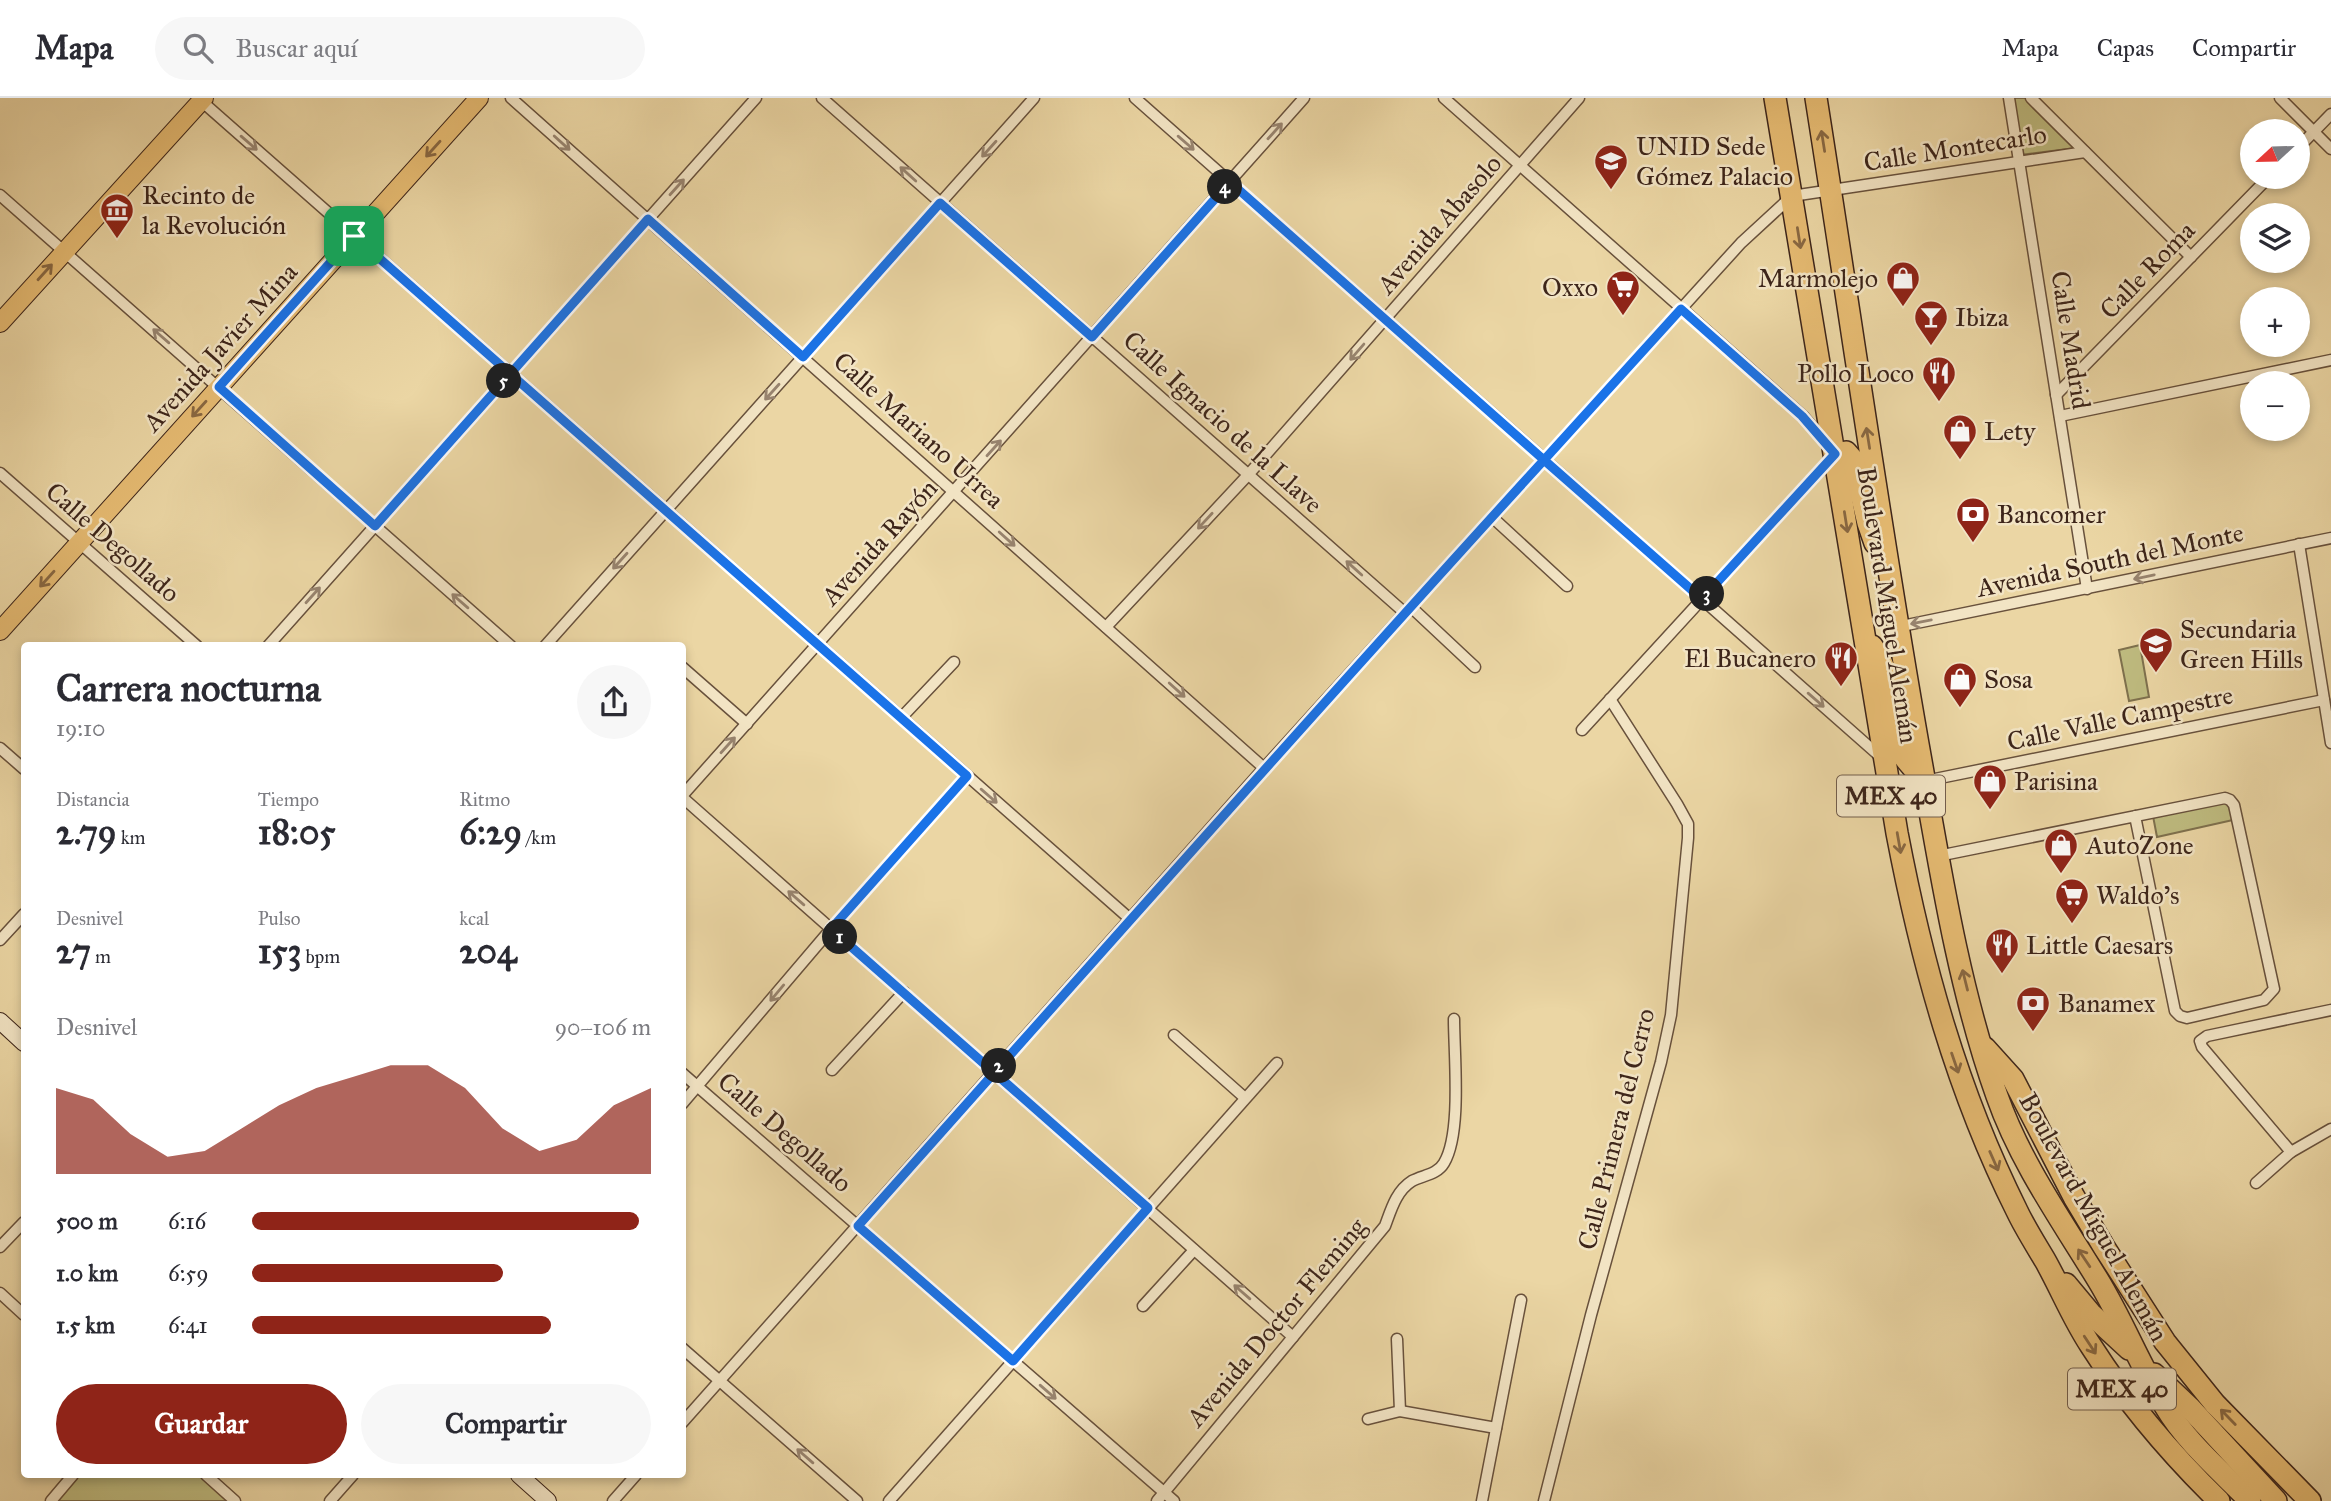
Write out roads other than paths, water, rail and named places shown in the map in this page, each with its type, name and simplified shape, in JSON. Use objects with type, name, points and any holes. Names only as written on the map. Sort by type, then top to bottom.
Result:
[{"type":"highway","name":"Boulevard Miguel Alemán","points":[[1775,98],[1913,919],[1942,1023],[1987,1147],[2017,1213],[2047,1263],[2073,1316],[2098,1356],[2154,1430],[2219,1501]]},
{"type":"highway","name":"Boulevard Miguel Alemán","points":[[1816,98],[1885,555],[1938,856],[1948,911],[1997,1097],[2023,1155],[2064,1229],[2116,1310],[2165,1407],[2177,1424],[2250,1501]]},
{"type":"highway","points":[[1835,454],[1846,452],[1853,460],[1871,534],[1885,555]]},
{"type":"highway","points":[[1865,636],[1879,654],[1887,678],[1897,744],[1925,781]]},
{"type":"highway","points":[[1982,1046],[2013,1079],[2074,1197],[2165,1342],[2215,1404],[2310,1501]]},
{"type":"highway","points":[[2047,1263],[2091,1314],[2190,1408],[2276,1501]]},
{"type":"highway","points":[[2233,1456],[2249,1460],[2262,1452]]},
{"type":"main road","name":"Avenida Javier Mina","points":[[0,631],[479,98]]},
{"type":"main road","points":[[0,323],[201,99]]},
{"type":"main road","points":[[0,1021],[21,1040]]},
{"type":"main road","points":[[522,1478],[548,1501]]},
{"type":"street","name":"Calle Mariano Urrea","points":[[511,98],[1264,768]]},
{"type":"street","points":[[272,642],[756,98]]},
{"type":"street","name":"Calle Ignacio de la Llave","points":[[822,98],[1248,475],[1475,667]]},
{"type":"street","points":[[549,642],[1034,98]]},
{"type":"street","points":[[1135,98],[1885,761]]},
{"type":"street","name":"Avenida Rayón","points":[[686,793],[1304,98]]},
{"type":"street","points":[[1444,98],[1802,416],[1835,454],[1581,730]]},
{"type":"street","name":"Avenida Abasolo","points":[[1106,627],[1248,475],[1580,98]]},
{"type":"street","name":"Calle Madrid","points":[[2009,98],[2087,589]]},
{"type":"street","points":[[2031,98],[2191,257]]},
{"type":"street","points":[[2280,98],[2331,149]]},
{"type":"street","points":[[201,99],[1130,919]]},
{"type":"street","points":[[2310,136],[2331,114]]},
{"type":"street","name":"Calle Montecarlo","points":[[1792,196],[2085,152]]},
{"type":"street","name":"Calle Roma","points":[[2056,395],[2257,189]]},
{"type":"street","points":[[0,195],[506,642]]},
{"type":"street","points":[[686,1419],[1264,768],[1741,243],[1792,196]]},
{"type":"street","points":[[2060,416],[2331,360]]},
{"type":"street","name":"Calle Degollado","points":[[0,473],[192,642]]},
{"type":"street","points":[[1492,517],[1567,586]]},
{"type":"street","name":"Avenida South del Monte","points":[[1897,627],[2331,538]]},
{"type":"street","points":[[2299,544],[2331,743]]},
{"type":"street","points":[[2317,657],[2331,654]]},
{"type":"street","points":[[901,718],[954,662]]},
{"type":"street","points":[[686,671],[747,724]]},
{"type":"street","name":"Calle Primera del Cerro","points":[[1545,1501],[1591,1315],[1669,1026],[1688,838],[1688,824],[1677,804],[1610,699]]},
{"type":"street","name":"Calle Valle Campestre","points":[[1925,781],[2324,700]]},
{"type":"street","points":[[0,748],[21,766]]},
{"type":"street","points":[[686,1100],[831,929],[967,776]]},
{"type":"street","points":[[1938,856],[2135,816],[2225,798],[2230,800],[2234,805],[2274,989],[2264,1000],[2187,1018],[2175,1011],[2135,816]]},
{"type":"street","points":[[686,801],[1293,1337]]},
{"type":"street","points":[[0,940],[21,917]]},
{"type":"street","points":[[832,1070],[904,992]]},
{"type":"street","points":[[2291,1152],[2202,1047],[2200,1041],[2207,1036],[2331,1010]]},
{"type":"street","name":"Avenida Doctor Fleming","points":[[1161,1497],[1385,1226],[1398,1194],[1411,1182],[1435,1172],[1444,1163],[1454,1132],[1454,1019]]},
{"type":"street","points":[[1174,1035],[1245,1098]]},
{"type":"street","points":[[888,1501],[1277,1063]]},
{"type":"street","name":"Calle Degollado","points":[[686,1076],[1013,1361],[1161,1497],[1174,1501]]},
{"type":"street","points":[[2256,1183],[2291,1152],[2331,1129]]},
{"type":"street","points":[[0,1247],[21,1225]]},
{"type":"street","points":[[1143,1306],[1194,1250]]},
{"type":"street","points":[[0,1293],[21,1312]]},
{"type":"street","points":[[1482,1501],[1521,1300]]},
{"type":"street","points":[[1397,1339],[1400,1411]]},
{"type":"street","points":[[686,1351],[857,1501]]},
{"type":"street","points":[[1368,1419],[1400,1411],[1496,1429]]},
{"type":"street","points":[[51,1501],[71,1478]]},
{"type":"street","points":[[208,1478],[235,1501]]},
{"type":"street","points":[[330,1501],[350,1478]]},
{"type":"street","points":[[613,1501],[633,1478]]},
{"type":"place","name":"UNID Sede Gómez Palacio","points":[[1611,191]]},
{"type":"place","name":"Recinto de la Revolución","points":[[117,240]]},
{"type":"place","name":"Marmolejo","points":[[1903,308]]},
{"type":"place","name":"Oxxo","points":[[1623,317]]},
{"type":"place","name":"Ibiza","points":[[1931,347]]},
{"type":"place","name":"Pollo Loco","points":[[1939,403]]},
{"type":"place","name":"Lety","points":[[1960,461]]},
{"type":"place","name":"Bancomer","points":[[1973,544]]},
{"type":"place","name":"Secundaria Green Hills","points":[[2156,674]]},
{"type":"place","name":"El Bucanero","points":[[1841,688]]},
{"type":"place","name":"Sosa","points":[[1960,709]]},
{"type":"place","name":"Parisina","points":[[1990,811]]},
{"type":"place","name":"AutoZone","points":[[2061,875]]},
{"type":"place","name":"Waldo's","points":[[2072,925]]},
{"type":"place","name":"Little Caesars","points":[[2002,975]]},
{"type":"place","name":"Banamex","points":[[2033,1033]]}]
